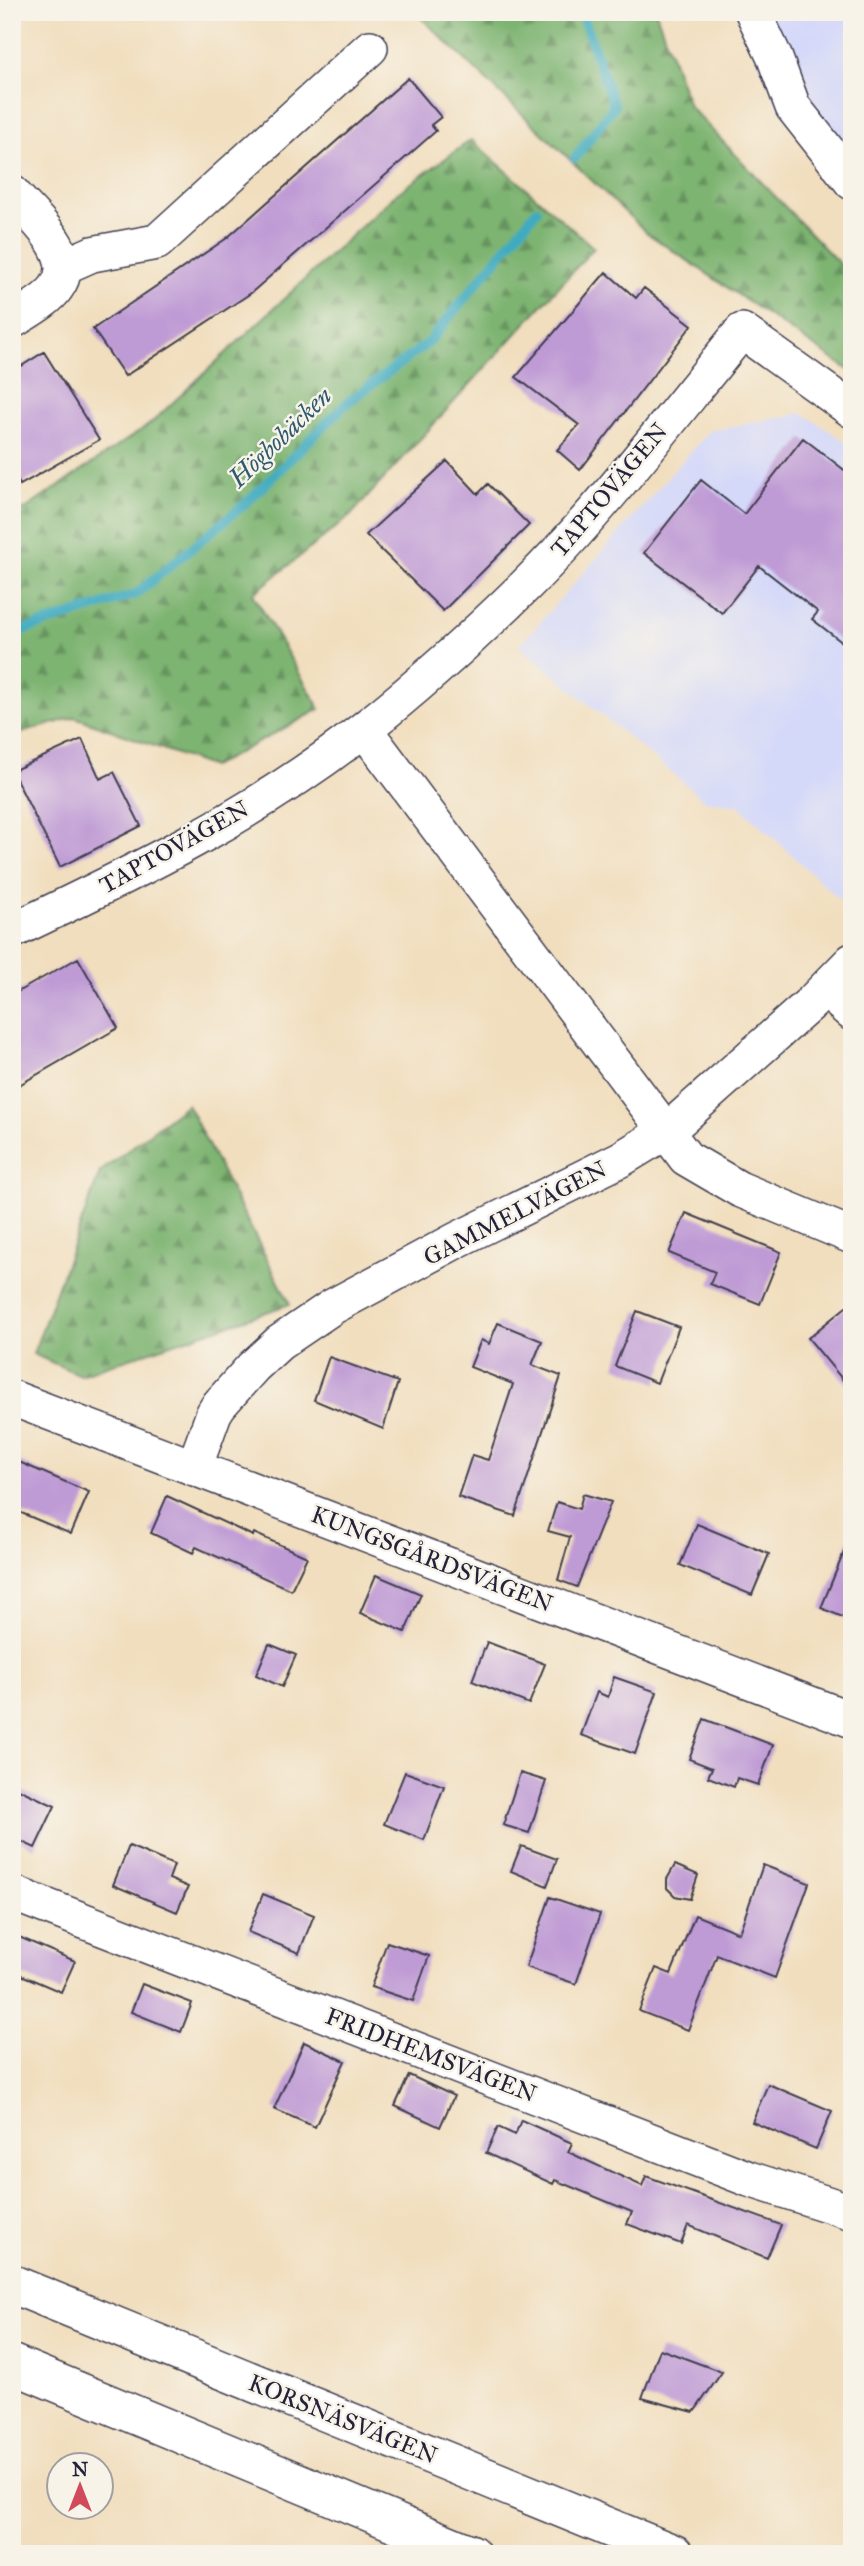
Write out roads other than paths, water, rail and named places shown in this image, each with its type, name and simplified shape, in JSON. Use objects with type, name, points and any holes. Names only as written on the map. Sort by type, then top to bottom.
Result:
[{"type":"main road","name":"KORSNÄSVÄGEN","points":[[12,2284],[674,2554]]},
{"type":"main road","points":[[12,2364],[471,2554]]},
{"type":"street","points":[[753,12],[774,56],[793,107],[852,182]]},
{"type":"street","points":[[65,266],[92,254],[156,242],[370,48]]},
{"type":"street","points":[[12,193],[58,247],[65,266],[62,280],[55,291],[12,321]]},
{"type":"street","name":"TAPTOVÄGEN","points":[[12,932],[194,841],[279,788],[364,729],[459,648],[528,584],[596,508],[742,331],[852,410]]},
{"type":"street","points":[[364,729],[687,1158],[739,1189],[852,1236]]},
{"type":"street","name":"GAMMELVÄGEN","points":[[194,1468],[219,1405],[253,1367],[287,1337],[353,1296],[457,1240],[621,1159],[667,1131],[825,989],[852,961]]},
{"type":"street","points":[[825,989],[852,1013]]},
{"type":"street","name":"KUNGSGÅRDSVÄGEN","points":[[12,1398],[852,1720]]},
{"type":"street","name":"FRIDHEMSVÄGEN","points":[[12,1893],[750,2179],[852,2212]]},
{"type":"waterway","name":"Högbobäcken","points":[[575,158],[614,106],[581,12]]},
{"type":"waterway","name":"Högbobäcken","points":[[12,634],[136,594],[246,503],[348,402],[428,343],[537,210]]}]
